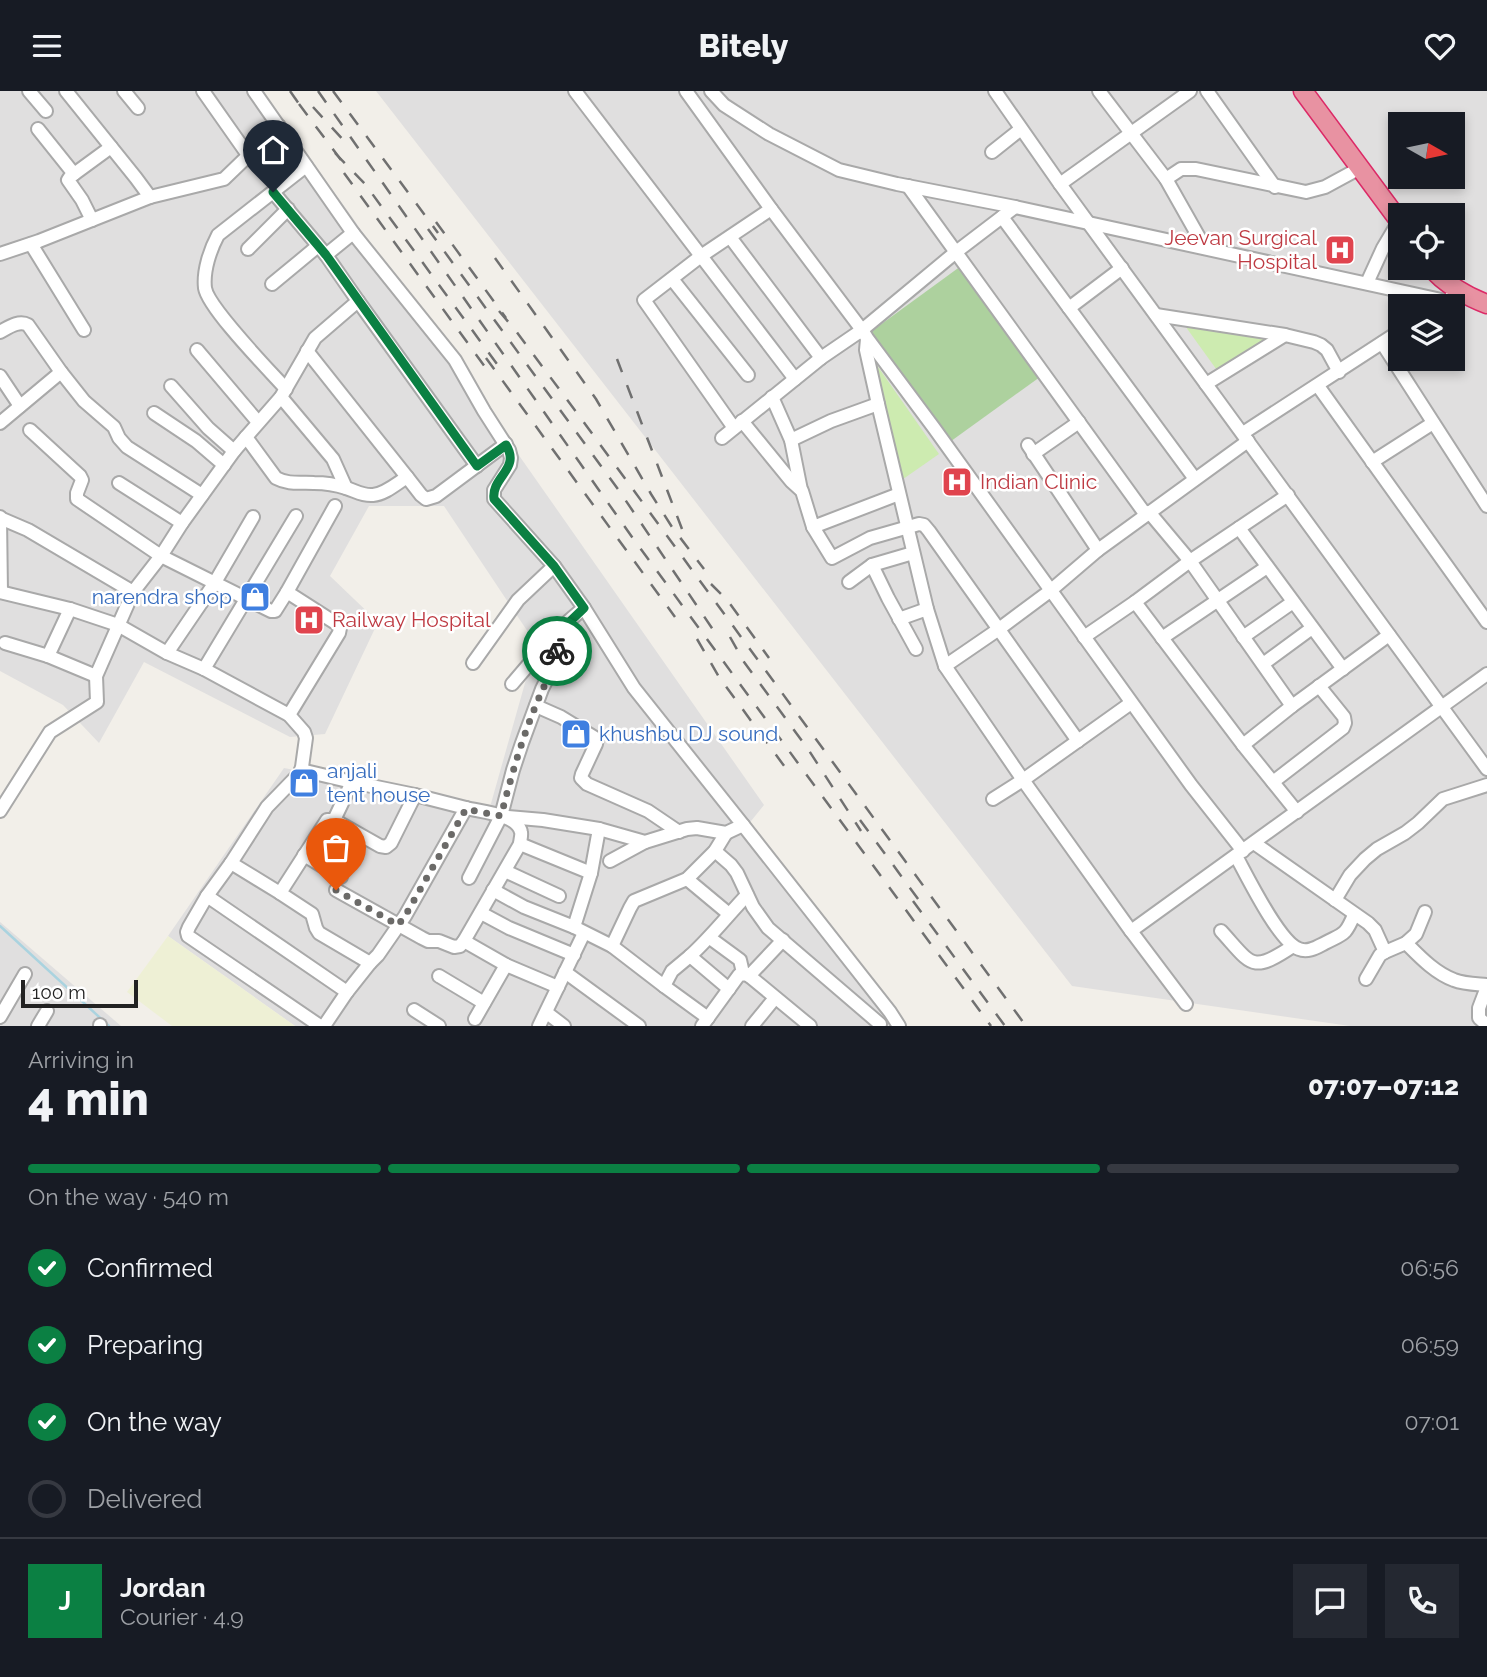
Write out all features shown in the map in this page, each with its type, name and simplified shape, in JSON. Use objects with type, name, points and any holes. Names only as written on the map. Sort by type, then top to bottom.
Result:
[{"type":"highway","points":[[1303,91],[1388,203]]},
{"type":"highway","points":[[1313,91],[1390,203]]},
{"type":"highway","points":[[1448,290],[1487,304]]},
{"type":"street","points":[[29,91],[46,111]]},
{"type":"street","points":[[66,91],[150,197]]},
{"type":"street","points":[[124,91],[138,108]]},
{"type":"street","points":[[203,91],[248,155]]},
{"type":"street","points":[[254,91],[353,233],[455,361],[506,445],[511,458],[510,464],[494,490],[494,499],[554,566],[635,688],[890,1011],[899,1026]]},
{"type":"street","points":[[575,91],[795,379]]},
{"type":"street","points":[[686,91],[942,439],[1191,785],[1239,853],[1269,916],[1293,946],[1301,951],[1308,950],[1338,938],[1349,928],[1354,915]]},
{"type":"street","points":[[711,91],[724,105],[769,134],[839,170],[1367,283],[1448,290]]},
{"type":"street","points":[[995,91],[1088,223],[1487,769]]},
{"type":"street","points":[[1060,184],[1190,91]]},
{"type":"street","points":[[1207,91],[1275,187]]},
{"type":"street","points":[[1104,93],[1166,179],[1205,248]]},
{"type":"street","points":[[0,254],[150,197],[224,180],[279,126]]},
{"type":"street","points":[[38,129],[74,174]]},
{"type":"street","points":[[992,152],[1021,129]]},
{"type":"street","points":[[92,220],[68,180],[111,147]]},
{"type":"street","points":[[306,166],[218,235],[212,246],[205,287],[208,298],[333,459],[346,488]]},
{"type":"street","points":[[1166,179],[1181,169],[1196,169],[1306,193],[1325,187],[1360,168]]},
{"type":"street","points":[[908,186],[1148,514],[1190,561],[1292,706]]},
{"type":"street","points":[[273,192],[322,251],[477,466]]},
{"type":"street","points":[[722,438],[821,358],[864,334],[956,252],[1015,207]]},
{"type":"street","points":[[248,249],[288,209]]},
{"type":"street","points":[[771,209],[644,300],[738,425],[802,491]]},
{"type":"street","points":[[1002,217],[1195,479]]},
{"type":"street","points":[[272,284],[353,233]]},
{"type":"street","points":[[730,237],[821,358]]},
{"type":"street","points":[[1367,283],[1388,240]]},
{"type":"street","points":[[31,244],[85,330]]},
{"type":"street","points":[[1069,308],[1122,268]]},
{"type":"street","points":[[672,279],[748,375]]},
{"type":"street","points":[[0,811],[50,732],[97,702],[96,676],[133,592],[161,557],[234,451],[284,393],[315,338],[358,301]]},
{"type":"street","points":[[1156,315],[1285,335],[1321,345],[1327,350],[1339,372]]},
{"type":"street","points":[[0,332],[19,323],[28,324],[61,373],[94,411],[114,427],[127,447],[202,495]]},
{"type":"street","points":[[864,334],[927,609],[945,666],[1023,780],[1186,1004]]},
{"type":"street","points":[[1206,384],[1285,335]]},
{"type":"street","points":[[945,666],[1050,591],[1098,550],[1195,479],[1245,437],[1388,339]]},
{"type":"street","points":[[1382,343],[1487,506]]},
{"type":"street","points":[[197,350],[258,422]]},
{"type":"street","points":[[307,351],[426,499],[432,498],[506,445]]},
{"type":"street","points":[[0,423],[61,373]]},
{"type":"street","points":[[0,376],[20,406]]},
{"type":"street","points":[[171,386],[208,428],[234,451]]},
{"type":"street","points":[[1318,386],[1487,622]]},
{"type":"street","points":[[772,397],[791,440],[813,527],[832,558],[870,538],[923,525],[1078,741]]},
{"type":"street","points":[[791,440],[831,421],[878,404]]},
{"type":"street","points":[[154,413],[196,441],[224,465]]},
{"type":"street","points":[[1079,422],[1030,450],[1098,550]]},
{"type":"street","points":[[1372,462],[1433,423]]},
{"type":"street","points":[[196,441],[208,428]]},
{"type":"street","points":[[30,430],[80,476],[82,480],[77,499],[161,557],[271,611],[275,611],[287,593],[335,506]]},
{"type":"street","points":[[246,437],[276,478],[294,483],[313,482],[346,488],[359,494],[374,495],[384,492],[407,477]]},
{"type":"street","points":[[119,482],[182,523]]},
{"type":"street","points":[[813,527],[899,494]]},
{"type":"street","points":[[1084,637],[1287,495]]},
{"type":"street","points":[[204,669],[296,516]]},
{"type":"street","points":[[133,592],[0,517],[1,592],[70,609],[118,625],[289,715],[304,732],[306,738],[300,773],[267,807],[187,932],[188,936],[322,1026],[405,916],[466,809]]},
{"type":"street","points":[[167,653],[214,584],[253,517]]},
{"type":"street","points":[[1238,528],[1343,669]]},
{"type":"street","points":[[849,582],[872,565],[914,553]]},
{"type":"street","points":[[872,565],[916,649]]},
{"type":"street","points":[[473,663],[518,600],[554,566]]},
{"type":"street","points":[[1162,638],[1267,567]]},
{"type":"street","points":[[287,593],[340,628],[289,715]]},
{"type":"street","points":[[1135,602],[1297,812]]},
{"type":"street","points":[[1243,637],[1293,602]]},
{"type":"street","points":[[512,684],[547,643],[555,639],[562,628],[584,608]]},
{"type":"street","points":[[48,656],[70,609]]},
{"type":"street","points":[[899,619],[927,609]]},
{"type":"street","points":[[1263,664],[1312,628]]},
{"type":"street","points":[[1243,745],[1389,635]]},
{"type":"street","points":[[469,878],[505,816],[513,770],[536,706],[558,657],[555,639]]},
{"type":"street","points":[[5,643],[48,656],[96,676]]},
{"type":"street","points":[[1131,931],[1487,674]]},
{"type":"street","points":[[1273,782],[1343,728],[1344,717],[1319,686]]},
{"type":"street","points":[[993,799],[1131,703]]},
{"type":"street","points":[[536,706],[561,717],[597,739],[581,778],[587,784],[648,811],[679,832]]},
{"type":"street","points":[[301,770],[466,809],[599,829],[645,842]]},
{"type":"street","points":[[334,820],[352,782]]},
{"type":"street","points":[[1335,900],[1350,875],[1365,859],[1418,823],[1443,799],[1487,785]]},
{"type":"street","points":[[280,893],[327,820],[334,820],[386,847],[391,843],[415,795]]},
{"type":"street","points":[[336,890],[428,941],[460,946],[520,843],[521,829],[505,816]]},
{"type":"street","points":[[612,946],[634,901],[687,879],[715,851],[726,833],[743,825]]},
{"type":"street","points":[[539,1026],[574,955],[599,829]]},
{"type":"street","points":[[610,861],[645,842],[687,829],[726,833]]},
{"type":"street","points":[[520,843],[591,873]]},
{"type":"street","points":[[1254,843],[1368,923],[1375,930],[1385,951]]},
{"type":"street","points":[[715,851],[737,873],[758,915],[768,927],[879,1025],[890,1011]]},
{"type":"street","points":[[304,855],[341,877]]},
{"type":"street","points":[[231,863],[312,914],[319,933],[370,963]]},
{"type":"street","points":[[505,871],[559,896]]},
{"type":"street","points":[[687,879],[729,914]]},
{"type":"street","points":[[493,890],[524,907],[612,946],[705,1022],[739,975],[746,975],[783,940]]},
{"type":"street","points":[[664,986],[673,971],[710,938],[747,895]]},
{"type":"street","points":[[208,896],[347,992]]},
{"type":"street","points":[[1366,979],[1380,955],[1406,943],[1416,934],[1425,912]]},
{"type":"street","points":[[481,913],[574,955]]},
{"type":"street","points":[[1221,931],[1244,956],[1257,964],[1262,964],[1293,946]]},
{"type":"street","points":[[710,938],[740,960],[746,975],[810,1026]]},
{"type":"street","points":[[464,941],[506,965],[558,987]]},
{"type":"street","points":[[1406,943],[1421,958],[1454,980],[1487,986],[1479,1008],[1479,1018],[1487,1025]]},
{"type":"street","points":[[690,956],[729,989]]},
{"type":"street","points":[[477,1024],[484,1003],[506,965]]},
{"type":"street","points":[[565,972],[639,1026]]},
{"type":"street","points":[[0,1017],[24,974]]},
{"type":"street","points":[[439,976],[484,1003]]},
{"type":"street","points":[[752,1026],[775,998]]},
{"type":"street","points":[[414,1010],[439,1026]]},
{"type":"street","points":[[38,1026],[47,1011]]},
{"type":"street","points":[[547,1013],[564,1026]]},
{"type":"street","points":[[785,1026],[794,1014]]},
{"type":"shaded area","points":[[0,91],[261,91],[764,805],[747,826],[907,1026],[295,1026],[168,936],[284,768],[490,807],[536,644],[444,506],[369,506],[330,576],[378,622],[325,734],[290,737],[144,662],[99,743],[63,705],[0,671]]},
{"type":"shaded area","points":[[376,91],[1487,91],[1487,1026],[1350,1026],[1072,986]]},
{"type":"shaded area","points":[[0,922],[121,1026],[0,1026]]},
{"type":"green space","points":[[961,266],[1040,377],[947,444],[865,336]]},
{"type":"green space","points":[[1183,323],[1274,339],[1219,373]]},
{"type":"green space","points":[[862,344],[939,454],[896,484]]},
{"type":"green space","points":[[168,936],[295,1026],[172,1026],[127,992]]},
{"type":"waterway","points":[[0,926],[109,1026]]},
{"type":"railway","points":[[290,91],[304,111]]},
{"type":"railway","points":[[318,91],[632,537],[991,1026]]},
{"type":"railway","points":[[333,91],[438,233]]},
{"type":"railway","points":[[299,104],[341,160]]},
{"type":"railway","points":[[313,107],[346,143]]},
{"type":"railway","points":[[335,153],[365,184],[497,364]]},
{"type":"railway","points":[[344,173],[488,371]]},
{"type":"railway","points":[[436,222],[506,318]]},
{"type":"railway","points":[[428,229],[620,492],[718,637]]},
{"type":"railway","points":[[495,258],[596,399],[651,494],[704,569]]},
{"type":"railway","points":[[499,311],[588,428],[1026,1026]]},
{"type":"railway","points":[[486,358],[675,617]]},
{"type":"railway","points":[[617,359],[682,529]]},
{"type":"railway","points":[[711,584],[728,601],[769,658]]},
{"type":"railway","points":[[730,637],[744,662],[808,749],[861,831]]},
{"type":"railway","points":[[697,639],[719,677],[790,774]]},
{"type":"railway","points":[[860,820],[924,907]]},
{"type":"railway","points":[[913,901],[1005,1026]]},
{"type":"way so far","points":[[336,890],[398,925],[466,809],[501,816],[513,770],[542,689],[558,657],[557,651]]},
{"type":"place","name":"Jeevan Surgical Hospital","points":[[1340,250]]},
{"type":"place","name":"Indian Clinic","points":[[957,482]]},
{"type":"place","name":"narendra shop","points":[[255,597]]},
{"type":"place","name":"Railway Hospital","points":[[309,620]]},
{"type":"place","name":"khushbu DJ sound","points":[[576,734]]},
{"type":"place","name":"anjali tent house","points":[[304,783]]},
{"type":"route","points":[[273,192],[326,255],[477,466],[506,445],[511,458],[510,464],[496,484],[494,499],[554,566],[584,608],[557,634],[557,651]]}]
